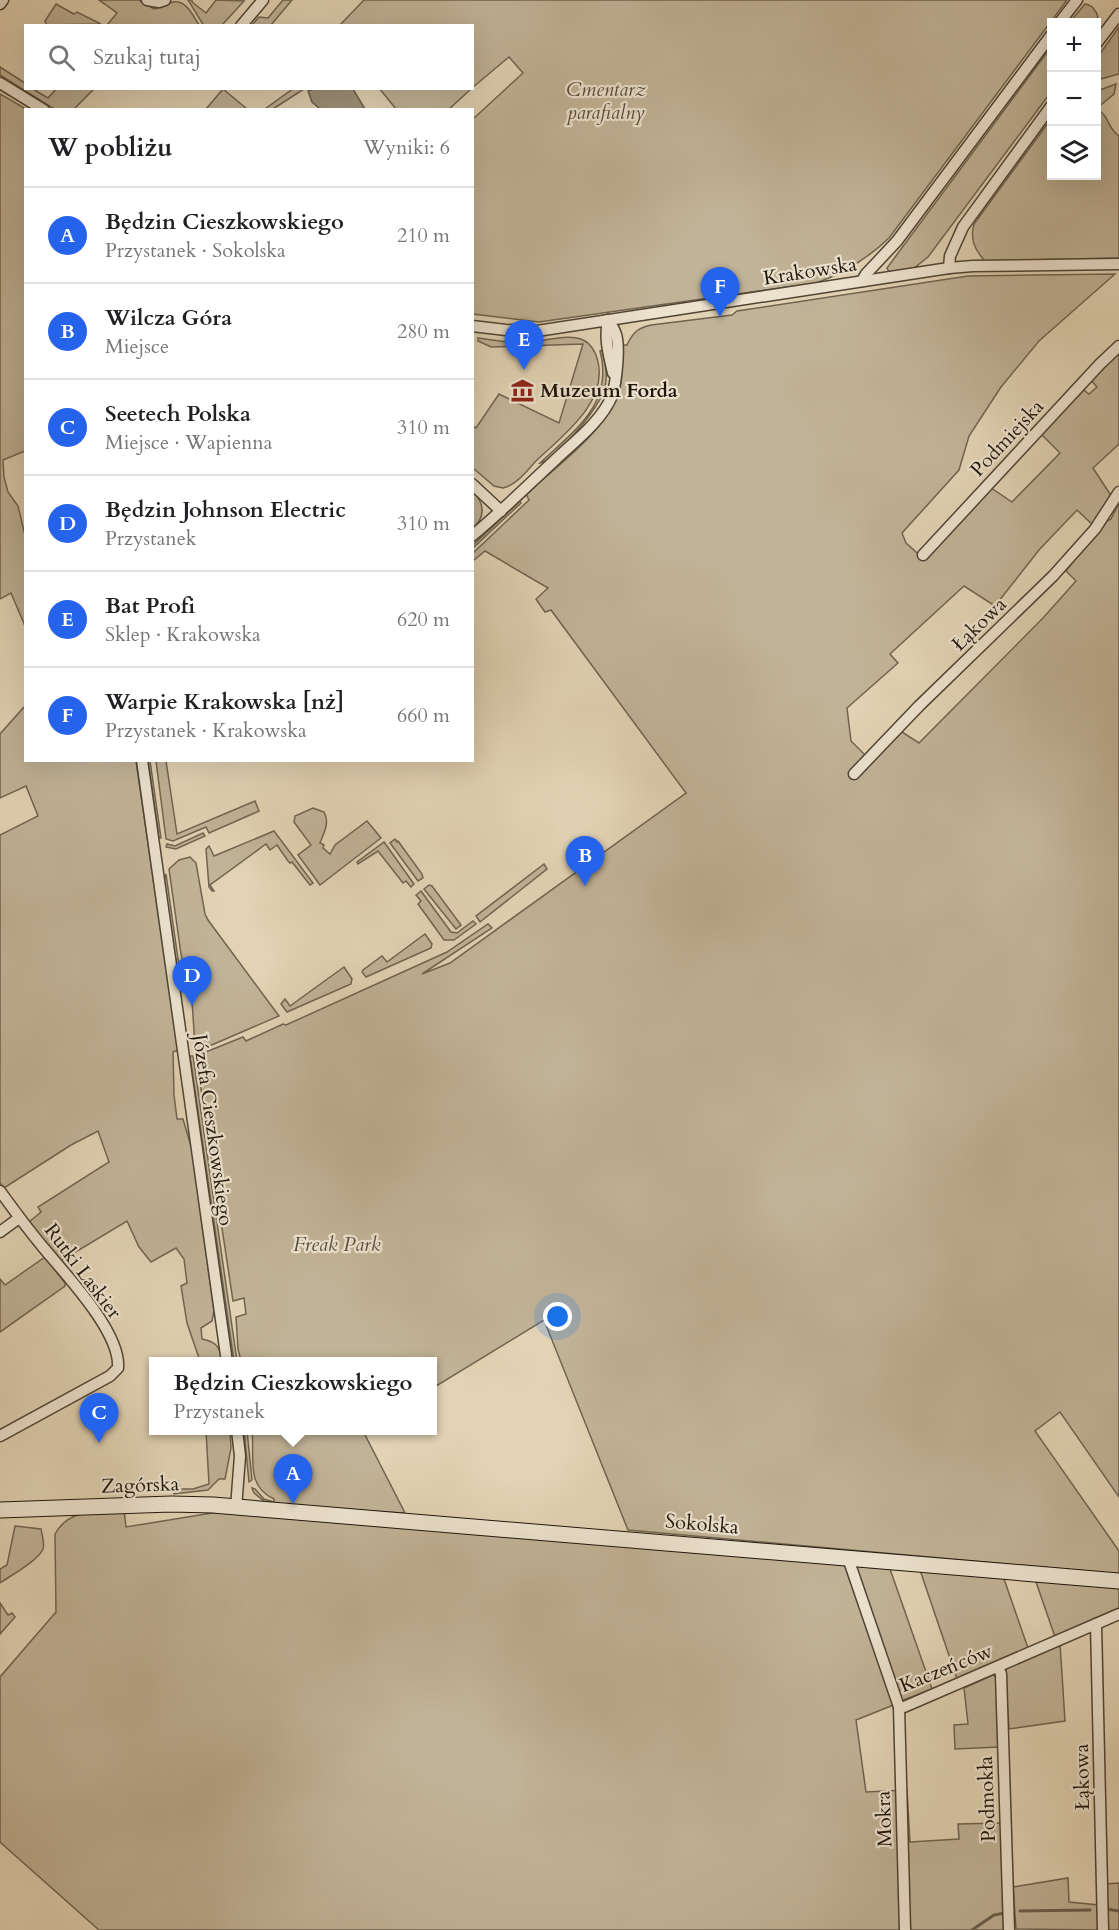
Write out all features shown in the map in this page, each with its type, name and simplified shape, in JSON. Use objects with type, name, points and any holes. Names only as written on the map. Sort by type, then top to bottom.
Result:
[{"type":"street","points":[[147,0],[153,2],[165,0]]},
{"type":"street","points":[[243,24],[263,0]]},
{"type":"street","points":[[1063,18],[1077,0]]},
{"type":"street","points":[[1101,37],[1119,14]]},
{"type":"street","points":[[862,281],[897,241],[1047,41]]},
{"type":"street","points":[[0,83],[41,108]]},
{"type":"street","points":[[949,268],[950,256],[963,227],[1047,111]]},
{"type":"street","name":"Krakowska","points":[[474,326],[537,331],[949,268],[1119,264]]},
{"type":"street","points":[[474,534],[594,422],[612,394],[618,344],[615,332],[608,320]]},
{"type":"street","name":"Podmiejska","points":[[923,555],[1119,346]]},
{"type":"street","points":[[474,486],[501,511]]},
{"type":"street","name":"Łąkowa","points":[[854,774],[919,706],[1066,562],[1095,529],[1119,492]]},
{"type":"street","name":"Józefa Cieszkowskiego","points":[[141,762],[227,1357]]},
{"type":"street","name":"Rutki Laskier","points":[[0,1191],[105,1326],[119,1357],[118,1368],[110,1376],[0,1436]]},
{"type":"street","points":[[0,1232],[19,1218]]},
{"type":"street","points":[[236,1508],[240,1456],[237,1435]]},
{"type":"street","name":"Zagórska","points":[[0,1510],[171,1504],[281,1511]]},
{"type":"street","name":"Sokolska","points":[[281,1511],[1119,1581]]},
{"type":"street","name":"Kaczeńców","points":[[850,1557],[850,1564],[899,1707],[904,1707],[1119,1614]]},
{"type":"street","name":"Łąkowa","points":[[1096,1624],[1103,1930]]},
{"type":"street","name":"Podmokła","points":[[998,1667],[1001,1674],[1010,1930]]},
{"type":"street","name":"Mokra","points":[[899,1707],[905,1930]]},
{"type":"green space","points":[[99,0],[139,0],[154,9],[178,2],[189,9],[198,24],[108,24],[117,13]]},
{"type":"green space","points":[[188,0],[192,0],[206,13],[216,0],[244,1],[223,24],[203,24]]},
{"type":"green space","points":[[283,0],[292,0],[272,24],[253,24],[259,17],[268,18]]},
{"type":"green space","name":"Cmentarz parafialny","points":[[364,0],[1067,0],[1054,18],[1047,18],[1047,27],[889,238],[855,265],[816,283],[539,322],[474,314],[474,118],[523,73],[509,57],[474,86],[474,24],[341,24]]},
{"type":"green space","points":[[56,4],[74,14],[77,12],[101,24],[46,24],[45,21]]},
{"type":"green space","points":[[1085,4],[1095,11],[1098,18],[1073,18]]},
{"type":"green space","points":[[1119,27],[1119,74],[1101,79],[1101,52]]},
{"type":"green space","points":[[1047,52],[1047,97],[928,257],[914,268],[889,272],[887,268]]},
{"type":"green space","points":[[0,67],[24,82],[24,90],[35,90],[48,98],[55,90],[93,90],[75,108],[52,108],[0,75]]},
{"type":"green space","points":[[1116,84],[1114,94],[1101,105],[1101,90]]},
{"type":"green space","points":[[224,90],[246,108],[207,108]]},
{"type":"green space","points":[[291,90],[302,90],[275,108],[266,108]]},
{"type":"green space","points":[[381,90],[470,90],[450,108],[395,108]]},
{"type":"green space","points":[[0,94],[24,108],[24,451],[3,460],[8,492],[18,506],[24,531],[24,624],[11,593],[0,599]]},
{"type":"green space","points":[[1101,111],[1104,114],[1112,129],[1119,136],[1119,258],[985,261],[974,244],[972,234],[974,224],[1047,124],[1047,180],[1101,180]]},
{"type":"green space","name":"Freak Park","points":[[1115,274],[1039,341],[1001,387],[969,436],[959,470],[902,533],[906,543],[924,559],[991,488],[1012,502],[1060,453],[1042,435],[1042,432],[1081,388],[1089,394],[1097,387],[1090,379],[1119,352],[1119,444],[1093,468],[1112,497],[1093,525],[1077,510],[1039,550],[995,606],[964,586],[890,654],[898,663],[847,708],[851,741],[869,759],[899,730],[919,743],[1043,618],[1076,581],[1066,571],[1103,523],[1111,519],[1119,503],[1119,1497],[1060,1412],[1035,1431],[1119,1551],[1119,1574],[628,1530],[544,1320],[437,1386],[437,1357],[240,1357],[236,1317],[246,1314],[244,1298],[233,1301],[196,1056],[243,1037],[246,1041],[283,1024],[286,1025],[447,952],[488,924],[492,928],[422,974],[450,963],[686,793],[551,610],[545,612],[536,599],[548,588],[485,551],[474,560],[474,552],[529,500],[526,494],[579,447],[604,419],[621,386],[622,345],[627,345],[639,329],[651,325],[732,315],[737,311],[968,276]]},
{"type":"green space","points":[[478,338],[524,343],[577,338],[590,345],[597,358],[599,373],[597,388],[582,415],[522,476],[513,484],[503,488],[494,486],[474,469],[474,427],[476,428],[499,394],[559,423],[583,344],[491,347],[478,341]]},
{"type":"green space","points":[[602,350],[605,364],[605,387],[596,406],[567,442],[540,463],[578,427],[596,401],[603,370],[600,351]]},
{"type":"green space","points":[[474,494],[482,510],[474,527]]},
{"type":"green space","points":[[520,501],[521,503],[474,547],[474,544]]},
{"type":"green space","points":[[24,707],[24,762],[136,762],[178,1050],[173,1052],[177,1119],[183,1119],[192,1150],[214,1311],[212,1321],[201,1328],[202,1339],[216,1345],[221,1357],[199,1357],[187,1323],[181,1286],[187,1283],[184,1259],[176,1248],[151,1262],[139,1247],[127,1221],[59,1262],[29,1222],[41,1212],[38,1207],[109,1162],[98,1131],[71,1145],[4,1188],[0,1183],[0,835],[38,816],[26,786],[0,798],[0,734]]},
{"type":"green space","points":[[148,762],[150,762],[161,838],[159,838]]},
{"type":"green space","points":[[156,762],[166,762],[177,834],[255,801],[259,811],[209,833],[206,827],[173,841],[166,839]]},
{"type":"green space","points":[[313,808],[324,812],[326,816],[326,828],[320,843],[330,854],[335,845],[367,821],[381,838],[320,885],[298,855],[311,845],[294,822],[295,816]]},
{"type":"green space","points":[[274,831],[313,883],[310,885],[277,845],[270,850],[266,844],[210,885],[214,891],[212,891],[209,887],[206,849],[209,846],[214,856]]},
{"type":"green space","points":[[203,833],[205,836],[176,849],[166,847],[167,844],[175,846]]},
{"type":"green space","points":[[395,839],[423,878],[418,881],[390,843]]},
{"type":"green space","points":[[384,842],[414,884],[411,887],[406,881],[403,883],[378,851],[358,864],[357,862]]},
{"type":"green space","points":[[190,857],[196,863],[208,920],[279,1016],[198,1049],[195,1046],[192,1001],[181,954],[169,869],[179,860]]},
{"type":"green space","points":[[544,864],[547,869],[480,922],[476,916]]},
{"type":"green space","points":[[166,874],[178,959],[185,988],[175,957],[164,881]]},
{"type":"green space","points":[[429,885],[461,925],[456,929],[424,889]]},
{"type":"green space","points":[[421,891],[451,932],[457,933],[473,921],[476,924],[454,940],[444,940],[418,904],[421,901],[416,895]]},
{"type":"green space","points":[[425,934],[432,944],[431,948],[366,977],[362,972],[382,956],[387,962]]},
{"type":"green space","points":[[344,967],[352,979],[351,984],[287,1012],[281,1004],[285,999],[290,1006]]},
{"type":"green space","points":[[190,1056],[193,1056],[236,1357],[233,1357]]},
{"type":"green space","points":[[45,1257],[65,1286],[0,1332],[0,1279],[5,1285]]},
{"type":"green space","points":[[206,1435],[230,1435],[231,1448],[225,1479],[219,1479],[208,1490],[174,1494],[174,1480],[178,1481],[180,1489],[193,1489],[209,1484]]},
{"type":"green space","points":[[244,1435],[247,1435],[252,1480],[249,1482]]},
{"type":"green space","points":[[252,1435],[365,1435],[405,1513],[288,1506],[265,1502],[254,1493],[252,1488],[264,1499],[274,1502],[274,1499],[259,1487],[255,1479]]},
{"type":"green space","points":[[124,1510],[126,1527],[218,1512],[846,1562],[896,1704],[856,1720],[866,1792],[907,1790],[910,1842],[959,1839],[958,1824],[1001,1823],[1005,1930],[99,1930],[0,1842],[0,1677],[56,1612],[55,1534],[68,1520],[76,1516],[85,1513]]},
{"type":"green space","points":[[15,1526],[41,1529],[43,1549],[30,1563],[0,1583],[0,1569],[7,1565]]},
{"type":"green space","points":[[853,1563],[890,1569],[932,1689],[901,1701]]},
{"type":"green space","points":[[920,1570],[1003,1576],[1028,1648],[957,1679]]},
{"type":"green space","points":[[1035,1579],[1119,1587],[1119,1609],[1055,1637]]},
{"type":"green space","points":[[0,1603],[8,1615],[12,1613],[15,1617],[0,1634]]},
{"type":"green space","points":[[1060,1643],[1065,1721],[1009,1729],[1005,1675],[1007,1667]]},
{"type":"green space","points":[[993,1675],[998,1679],[999,1747],[955,1749],[954,1725],[968,1724],[964,1688]]},
{"type":"green space","points":[[1068,1878],[1069,1902],[1099,1905],[1099,1930],[1016,1929],[1013,1887]]},
{"type":"green space","points":[[1119,1883],[1119,1930],[1106,1930],[1105,1884]]},
{"type":"shaded area","points":[[354,90],[364,108],[319,108],[312,102],[308,91]]},
{"type":"waterway","points":[[1106,1909],[1119,1911]]},
{"type":"waterway","points":[[1020,1911],[1090,1910]]},
{"type":"waterway","points":[[972,1930],[994,1915],[1005,1913]]},
{"type":"place","name":"Warpie Krakowska [nż]","points":[[720,317]]},
{"type":"place","name":"Bat Profi","points":[[524,370]]},
{"type":"place","name":"Muzeum Forda","points":[[522,390]]},
{"type":"place","name":"Wilcza Góra","points":[[585,886]]},
{"type":"place","name":"Będzin Johnson Electric","points":[[192,1006]]},
{"type":"place","name":"Seetech Polska","points":[[99,1443]]},
{"type":"place","name":"Będzin Cieszkowskiego","points":[[293,1504]]}]
